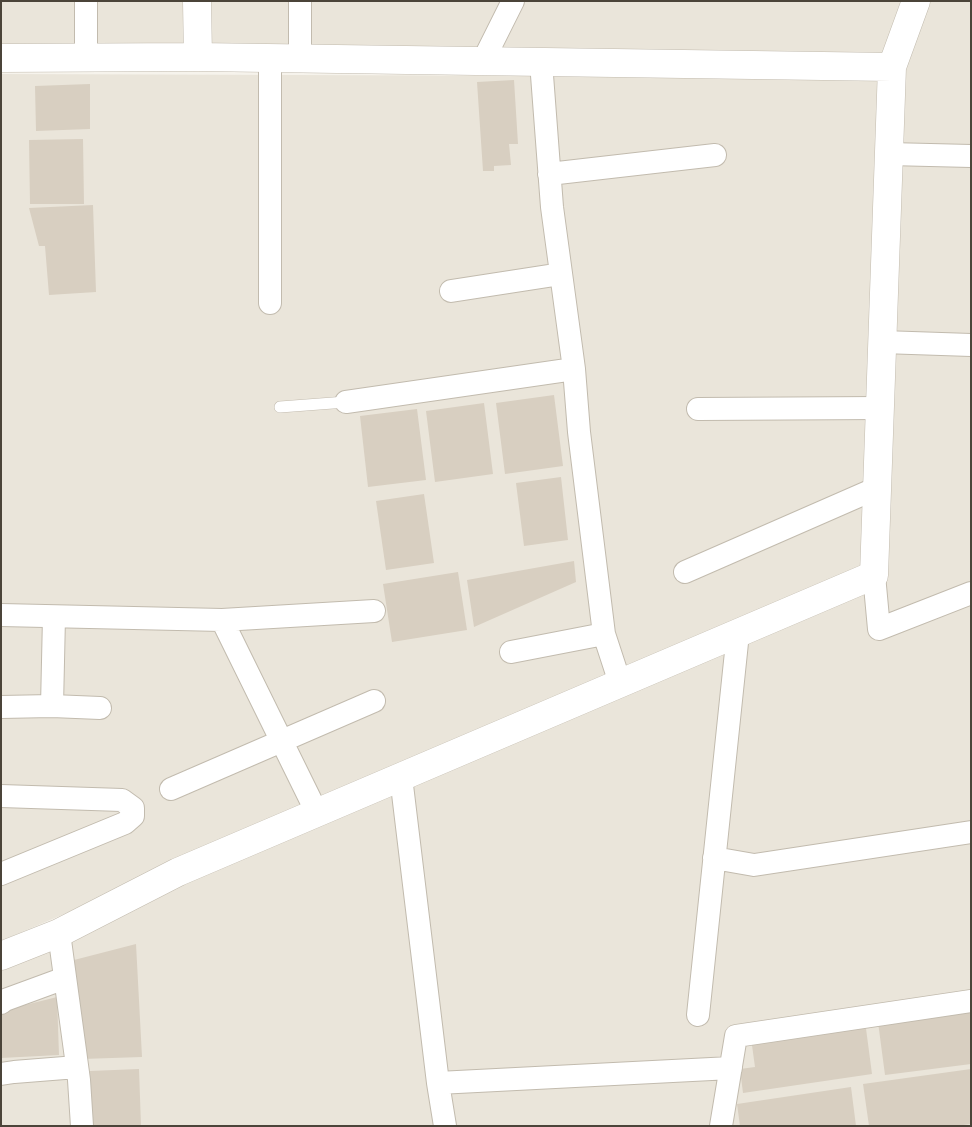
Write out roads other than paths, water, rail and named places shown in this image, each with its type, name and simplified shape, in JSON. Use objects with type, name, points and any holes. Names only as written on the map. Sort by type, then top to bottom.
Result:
[{"type":"street","points":[[86,1],[86,58]]},
{"type":"street","points":[[197,1],[198,57]]},
{"type":"street","points":[[300,1],[300,58]]},
{"type":"street","points":[[483,61],[513,1]]},
{"type":"street","points":[[916,1],[892,67],[874,575],[879,629],[971,593]]},
{"type":"street","points":[[1,58],[300,58],[892,67]]},
{"type":"street","points":[[270,58],[270,303]]},
{"type":"street","points":[[541,62],[552,207],[574,369],[579,432],[604,634],[620,683]]},
{"type":"street","points":[[889,154],[971,156]]},
{"type":"street","points":[[549,174],[715,155]]},
{"type":"street","points":[[451,291],[561,274]]},
{"type":"street","points":[[882,342],[971,345]]},
{"type":"street","points":[[346,402],[574,369]]},
{"type":"street","points":[[698,409],[880,408]]},
{"type":"street","points":[[684,572],[877,488]]},
{"type":"street","points":[[1,956],[59,933],[178,872],[874,575]]},
{"type":"street","points":[[1,615],[222,620],[374,611]]},
{"type":"street","points":[[52,706],[54,617]]},
{"type":"street","points":[[222,620],[317,813]]},
{"type":"street","points":[[698,1015],[738,633]]},
{"type":"street","points":[[511,652],[604,634]]},
{"type":"street","points":[[171,790],[374,701]]},
{"type":"street","points":[[1,707],[52,706],[100,708]]},
{"type":"street","points":[[401,777],[438,1083],[445,1126]]},
{"type":"street","points":[[1,796],[122,800],[133,808],[133,816],[125,823],[1,874]]},
{"type":"street","points":[[714,858],[754,865],[971,832]]},
{"type":"street","points":[[59,933],[82,1126]]},
{"type":"street","points":[[1,1003],[65,978]]},
{"type":"street","points":[[721,1126],[736,1036],[971,1001]]},
{"type":"street","points":[[1,1074],[76,1067]]},
{"type":"street","points":[[438,1083],[731,1068]]},
{"type":"lane","points":[[280,406],[346,402]]}]
